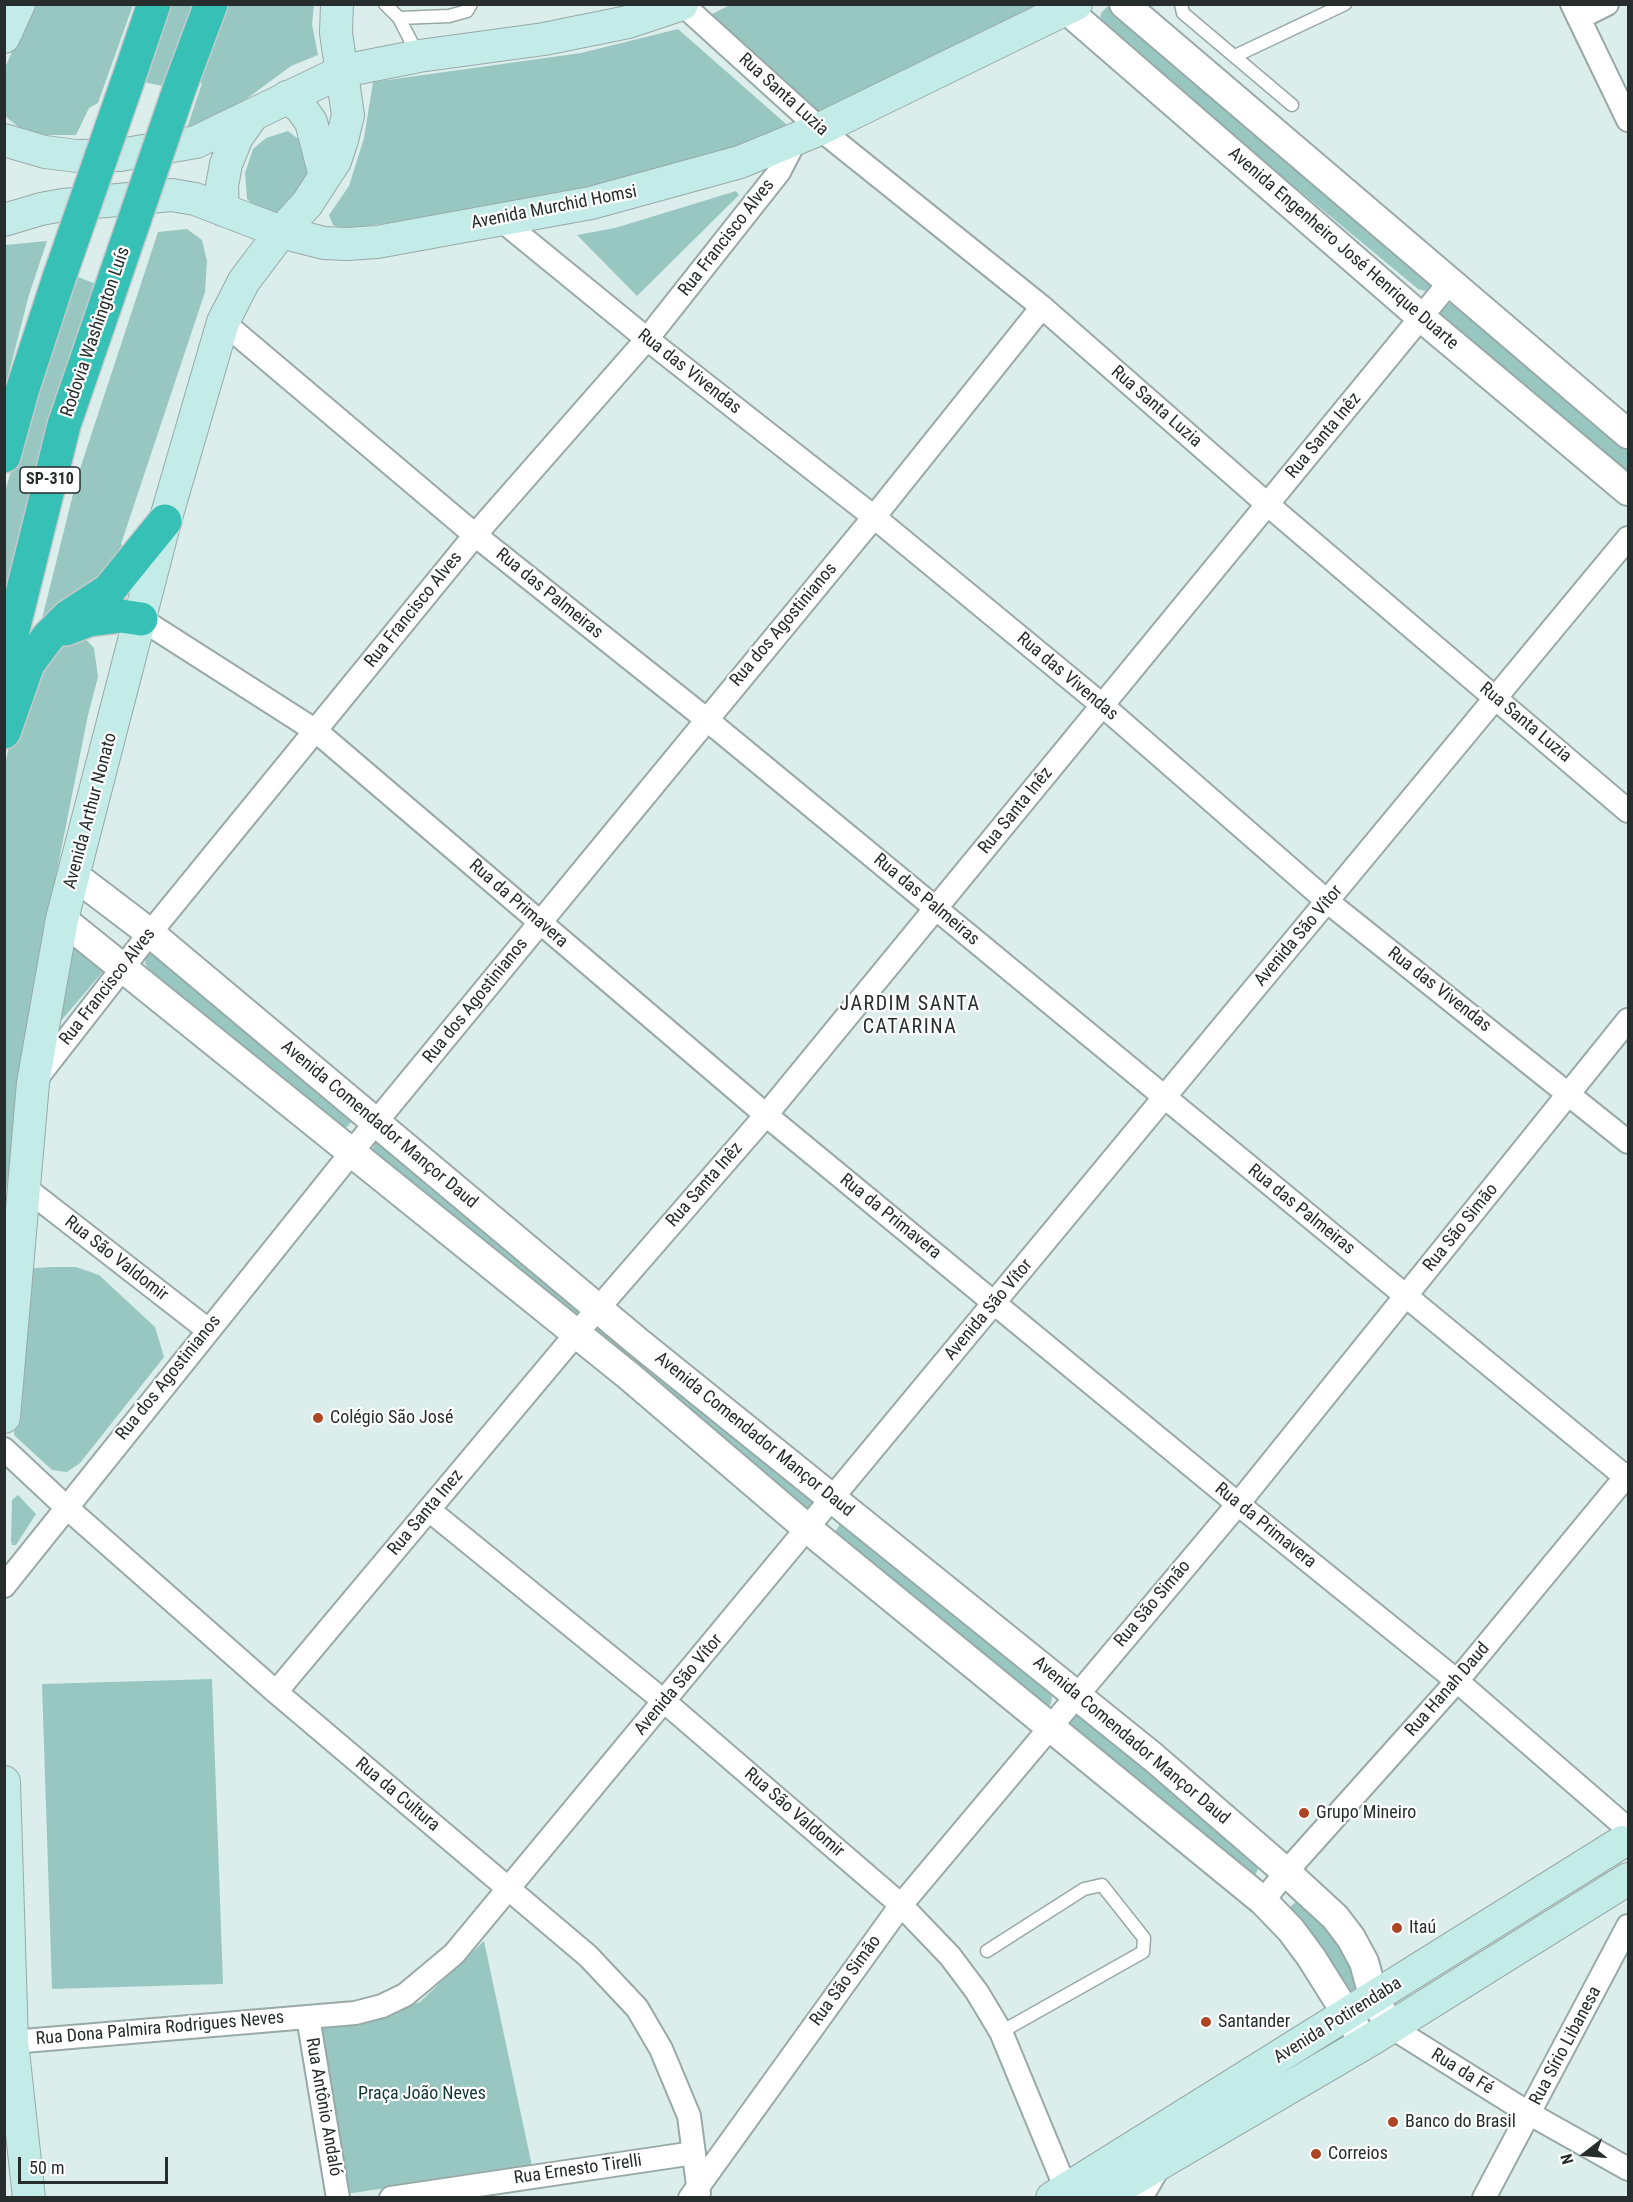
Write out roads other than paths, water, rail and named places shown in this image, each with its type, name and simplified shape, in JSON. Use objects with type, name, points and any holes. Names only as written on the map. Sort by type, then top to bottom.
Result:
[{"type":"highway","name":"SP-310","points":[[4,456],[22,391],[59,278],[154,4]]},
{"type":"highway","name":"Rodovia Washington Luís","points":[[4,666],[64,425],[210,4]]},
{"type":"highway","points":[[4,732],[28,664],[48,637],[69,616],[109,590],[165,520]]},
{"type":"highway","points":[[48,637],[89,620],[121,616],[141,619]]},
{"type":"main road","points":[[4,37],[19,4]]},
{"type":"main road","points":[[281,232],[307,204],[335,161],[348,115],[336,33],[337,4]]},
{"type":"main road","points":[[4,140],[45,152],[77,156],[120,155],[196,142],[343,71],[419,56],[544,39],[628,22],[682,4]]},
{"type":"main road","name":"Avenida Murchid Homsi","points":[[4,220],[63,205],[172,195],[195,199],[281,232],[324,243],[347,244],[377,242],[591,203],[740,162],[808,134],[1067,6]]},
{"type":"main road","points":[[287,97],[301,108],[311,122],[325,176]]},
{"type":"main road","points":[[223,210],[222,186],[226,164],[237,137],[252,116]]},
{"type":"main road","name":"Avenida Arthur Nonato","points":[[4,1417],[33,1083],[62,919],[75,876],[165,520],[223,322],[244,281],[281,232]]},
{"type":"main road","points":[[4,1782],[12,2042],[29,2198]]},
{"type":"main road","name":"Avenida Potirendaba","points":[[1063,2195],[1627,1843]]},
{"type":"main road","name":"Avenida Potirendaba","points":[[1101,2198],[1365,2043],[1629,1879]]},
{"type":"street","name":"Rua Santa Luzia","points":[[682,4],[808,134],[1042,307],[1267,504],[1629,811]]},
{"type":"street","points":[[1124,4],[1449,284],[1629,434]]},
{"type":"street","points":[[1606,4],[1576,11],[1629,120]]},
{"type":"street","name":"Avenida Engenheiro José Henrique Duarte","points":[[1067,6],[1423,319],[1629,490]]},
{"type":"street","name":"Rua Francisco Alves","points":[[33,1083],[150,933],[475,535],[647,339],[808,134]]},
{"type":"street","name":"Rua das Vivendas","points":[[500,219],[647,339],[874,517],[1102,705],[1328,902],[1571,1093],[1629,1142]]},
{"type":"street","name":"Rua Santa Inêz","points":[[576,1334],[766,1116],[1267,504],[1423,319],[1449,284]]},
{"type":"street","name":"Rua dos Agostinianos","points":[[4,1586],[376,1122],[874,517],[1042,307]]},
{"type":"street","name":"Rua das Palmeiras","points":[[223,322],[475,535],[706,719],[1406,1297],[1628,1477]]},
{"type":"street","name":"Avenida São Vítor","points":[[308,2017],[355,2013],[382,2006],[405,1995],[454,1954],[1629,538]]},
{"type":"street","name":"Rua da Primavera","points":[[141,619],[316,731],[766,1116],[1457,1681],[1627,1843]]},
{"type":"street","name":"Avenida Comendador Mançor Daud","points":[[75,876],[150,933],[598,1309],[1077,1696],[1286,1872],[1335,1917],[1351,1938],[1364,1962],[1374,1999],[1391,2027]]},
{"type":"street","name":"Avenida Comendador Mançor Daud","points":[[62,919],[629,1376],[808,1529],[1051,1725],[1263,1901],[1291,1930],[1365,2043]]},
{"type":"street","name":"Rua São Simão","points":[[696,2194],[901,1905],[1238,1504],[1629,1020]]},
{"type":"street","name":"Rua São Valdomir","points":[[24,1188],[208,1330]]},
{"type":"street","name":"Rua Santa Inez","points":[[276,1692],[576,1334]]},
{"type":"street","name":"Rua da Cultura","points":[[4,1449],[66,1507],[276,1692],[588,1956],[637,2008],[661,2049],[690,2116],[696,2194]]},
{"type":"street","name":"Rua Hanah Daud","points":[[1263,1901],[1286,1872],[1457,1681],[1628,1477]]},
{"type":"street","name":"Rua São Valdomir","points":[[429,1510],[665,1702],[901,1905],[950,1956],[977,1992],[1001,2032],[1063,2195]]},
{"type":"street","name":"Rua Sírio Libanesa","points":[[1484,2198],[1629,1926]]},
{"type":"street","name":"Rua Dona Palmira Rodrigues Neves","points":[[12,2042],[308,2017]]},
{"type":"street","name":"Rua Antônio Andaló","points":[[308,2017],[338,2198]]},
{"type":"street","name":"Rua da Fé","points":[[1391,2027],[1530,2114],[1629,2169]]},
{"type":"street","name":"Rua Ernesto Tirelli","points":[[391,2198],[694,2153]]},
{"type":"street","points":[[1142,2198],[1163,2161]]},
{"type":"lane","points":[[386,4],[399,18],[419,56]]},
{"type":"lane","points":[[399,18],[449,16],[467,11],[471,4]]},
{"type":"lane","points":[[1181,4],[1183,14],[1292,105]]},
{"type":"lane","points":[[1235,56],[1342,5]]},
{"type":"lane","points":[[987,1951],[1084,1889],[1102,1885],[1144,1938],[1143,1952],[1001,2032]]},
{"type":"place","name":"Colégio São José","points":[[318,1418]]},
{"type":"place","name":"Grupo Mineiro","points":[[1304,1813]]},
{"type":"place","name":"Itaú","points":[[1397,1928]]},
{"type":"place","name":"Santander","points":[[1206,2022]]},
{"type":"place","name":"Banco do Brasil","points":[[1393,2122]]},
{"type":"place","name":"Correios","points":[[1316,2154]]},
{"type":"district","name":"JARDIM SANTA CATARINA","points":[[910,1016]]},
{"type":"park label","name":"Praça João Neves","points":[[422,2094]]}]
